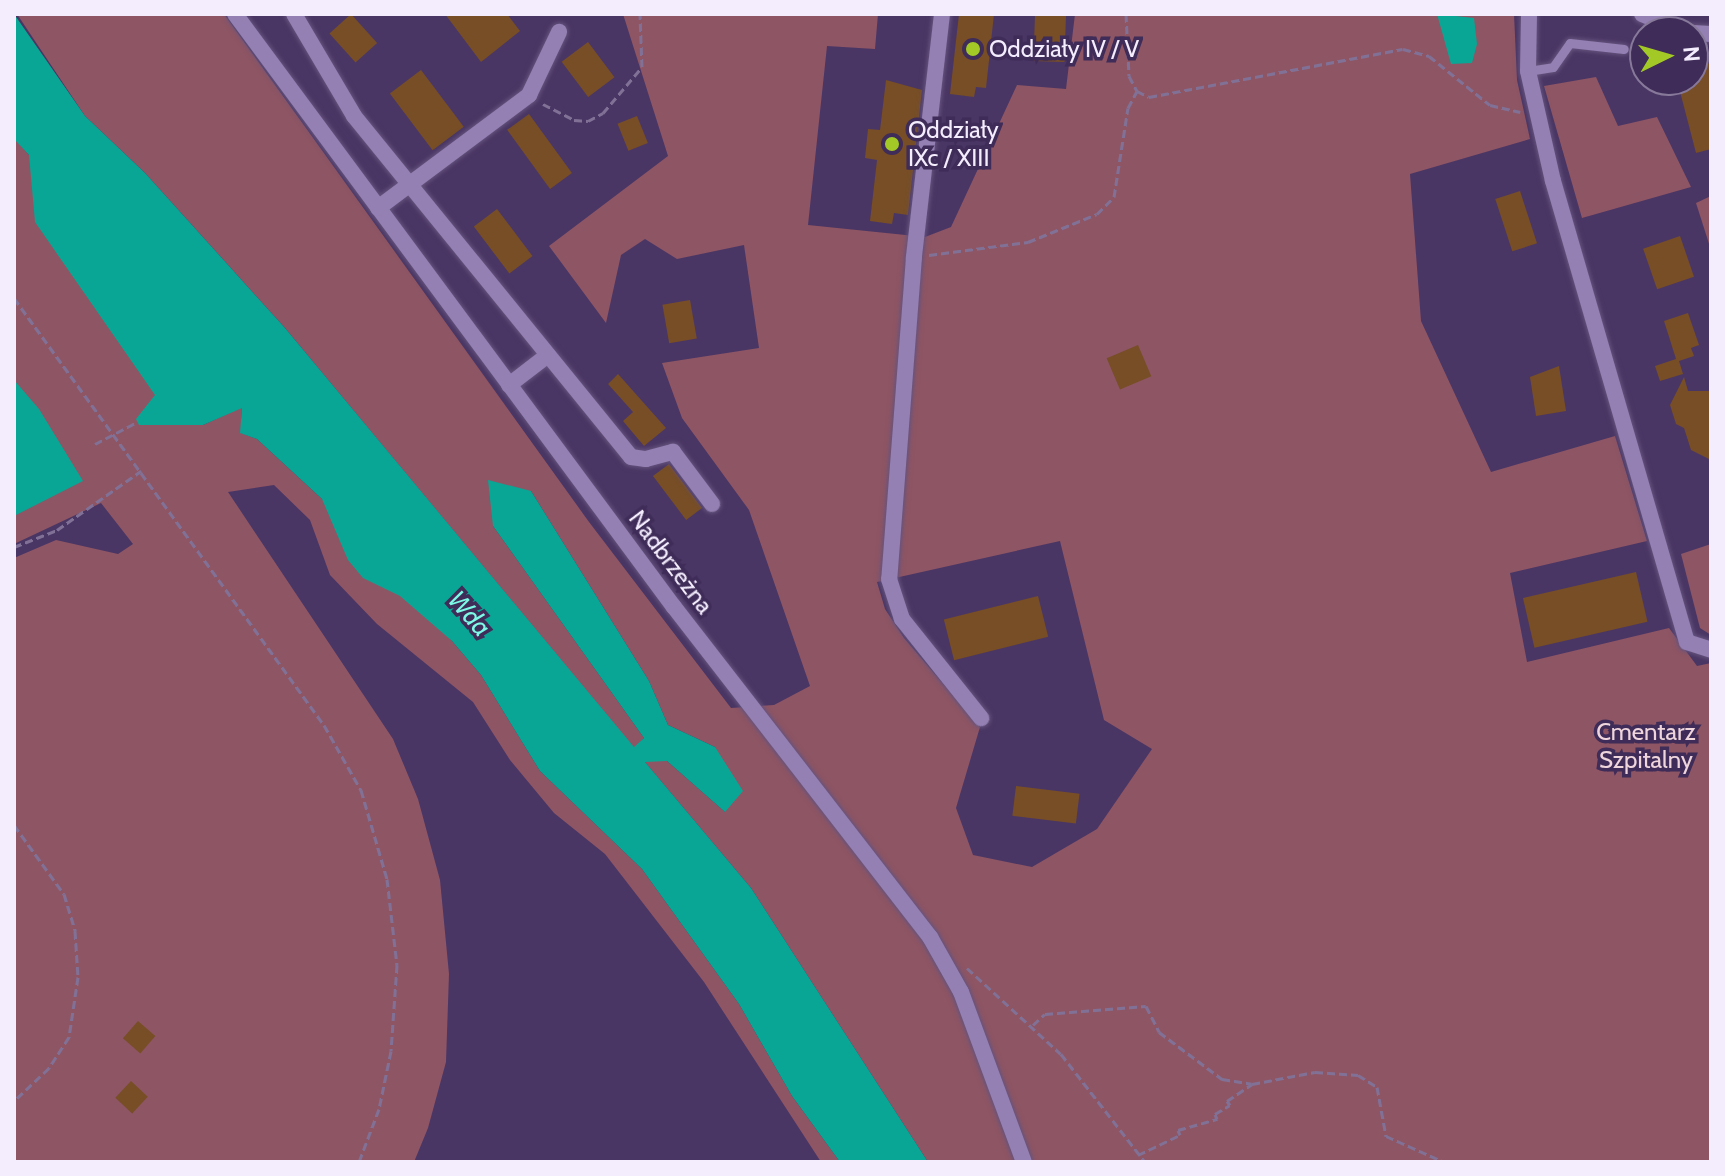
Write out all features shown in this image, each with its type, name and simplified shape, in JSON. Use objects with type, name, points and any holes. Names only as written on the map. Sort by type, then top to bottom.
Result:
[{"type":"street","name":"Nadbrzeżna","points":[[235,14],[800,775],[930,937],[961,992],[1024,1162]]},
{"type":"street","points":[[294,14],[354,116],[631,457],[673,452],[712,504]]},
{"type":"street","points":[[942,14],[914,257],[889,579],[902,619],[981,718]]},
{"type":"street","points":[[1529,14],[1528,71],[1534,111],[1687,642],[1711,650]]},
{"type":"street","points":[[378,208],[529,95],[559,32]]},
{"type":"street","points":[[509,385],[548,355]]},
{"type":"lane","points":[[1528,71],[1553,67],[1570,43],[1624,49]]},
{"type":"path","points":[[529,95],[574,120],[588,121],[603,113],[642,67],[640,14]]},
{"type":"path","points":[[1126,14],[1129,76],[1137,91],[1149,97],[1180,95],[1403,49],[1429,56],[1490,105],[1534,111]]},
{"type":"path","points":[[914,257],[1028,242],[1097,214],[1114,197],[1128,108],[1137,91]]},
{"type":"path","points":[[14,298],[324,725],[361,790],[375,834],[394,931],[397,997],[379,1109],[359,1162]]},
{"type":"path","points":[[95,444],[137,422]]},
{"type":"path","points":[[14,547],[57,530],[141,471]]},
{"type":"path","points":[[14,825],[64,894],[75,931],[78,977],[69,1037],[49,1068],[14,1101]]},
{"type":"path","points":[[962,964],[1033,1025],[1145,1162]]},
{"type":"path","points":[[1033,1025],[1045,1014],[1146,1006],[1159,1032],[1187,1057],[1222,1079],[1252,1084],[1315,1072],[1358,1075],[1377,1087],[1383,1132],[1444,1162]]},
{"type":"path","points":[[1138,1155],[1180,1135],[1178,1130],[1217,1119],[1215,1114],[1230,1105],[1227,1101],[1252,1084]]},
{"type":"green space","name":"Cmentarz Szpitalny","points":[[17,14],[224,14],[589,522],[731,708],[774,705],[810,686],[749,510],[682,418],[662,363],[759,348],[744,245],[677,259],[645,239],[621,255],[606,323],[549,246],[668,156],[623,14],[878,14],[875,49],[827,46],[808,225],[925,237],[951,227],[1017,85],[1066,89],[1075,14],[1514,14],[1517,80],[1530,139],[1410,174],[1421,321],[1491,472],[1615,436],[1647,541],[1510,573],[1527,662],[1669,628],[1697,666],[1711,663],[1711,1162],[928,1162],[751,888],[644,761],[667,761],[725,812],[715,747],[668,725],[649,681],[531,491],[493,526],[644,738],[634,748],[285,328],[145,173],[85,116]],"holes":[[[1060,541],[1104,720],[1152,749],[1097,829],[1032,867],[973,855],[956,808],[980,727],[904,638],[885,609],[877,582]]]},
{"type":"green space","points":[[1596,77],[1618,126],[1657,117],[1691,187],[1582,218],[1544,86]]},
{"type":"green space","points":[[14,138],[98,233],[203,425],[242,407],[241,433],[257,439],[322,499],[452,641],[481,675],[540,771],[642,869],[739,1004],[792,1096],[840,1162],[821,1162],[704,982],[605,854],[554,813],[510,760],[473,702],[377,624],[330,575],[310,520],[274,485],[228,492],[393,739],[418,799],[440,880],[449,974],[446,1062],[428,1128],[414,1162],[14,1162],[14,558],[56,540],[118,554],[133,544],[101,503],[14,544]]},
{"type":"green space","points":[[1711,196],[1711,250],[1696,203]]},
{"type":"green space","points":[[1711,544],[1711,635],[1700,628],[1681,554]]},
{"type":"water","name":"Wda","points":[[14,14],[85,116],[145,173],[285,328],[634,747],[644,738],[493,526],[488,480],[531,491],[649,681],[668,725],[715,747],[743,791],[725,812],[667,761],[645,762],[751,888],[928,1162],[840,1162],[792,1096],[739,1004],[642,869],[540,771],[481,675],[452,641],[400,596],[363,578],[348,560],[322,499],[257,439],[240,433],[242,408],[203,425],[139,425],[136,419],[155,395],[35,222],[29,155],[14,139]]},
{"type":"water","points":[[1437,14],[1474,18],[1477,44],[1472,63],[1451,64]]},
{"type":"water","points":[[14,380],[39,409],[83,481],[14,516]]},
{"type":"building","points":[[351,14],[377,43],[356,62],[329,33]]},
{"type":"building","points":[[445,14],[507,14],[520,31],[481,62]]},
{"type":"building","name":"Oddziały IV / V","points":[[959,14],[994,14],[986,88],[976,87],[974,97],[950,94]]},
{"type":"building","points":[[1035,15],[1066,16],[1064,62],[1033,61]]},
{"type":"building","points":[[588,42],[614,77],[588,97],[562,62]]},
{"type":"building","points":[[1709,63],[1711,149],[1696,153],[1681,96],[1709,96]]},
{"type":"building","points":[[421,70],[464,127],[433,150],[390,93]]},
{"type":"building","name":"Oddziały IXc / XIII","points":[[886,80],[922,90],[908,215],[894,213],[892,224],[870,221],[877,160],[865,158],[868,129],[880,130]]},
{"type":"building","points":[[529,114],[572,173],[550,189],[507,130]]},
{"type":"building","points":[[637,116],[648,143],[628,151],[618,124]]},
{"type":"building","points":[[1520,191],[1537,243],[1512,251],[1495,199]]},
{"type":"building","points":[[497,209],[533,256],[509,274],[474,226]]},
{"type":"building","points":[[1680,236],[1694,277],[1657,289],[1643,249]]},
{"type":"building","points":[[690,300],[697,338],[669,343],[662,305]]},
{"type":"building","points":[[1688,313],[1699,345],[1691,348],[1694,356],[1679,361],[1683,374],[1660,381],[1655,366],[1676,359],[1664,321]]},
{"type":"building","points":[[1138,345],[1151,376],[1120,390],[1107,358]]},
{"type":"building","points":[[1559,366],[1566,411],[1536,416],[1530,377]]},
{"type":"building","points":[[618,374],[666,428],[644,446],[623,421],[633,412],[608,384]]},
{"type":"building","points":[[1684,377],[1688,391],[1711,391],[1711,460],[1691,450],[1684,428],[1676,424],[1670,405]]},
{"type":"building","points":[[669,464],[702,508],[686,520],[653,476]]},
{"type":"building","points":[[1636,572],[1647,622],[1534,648],[1523,598]]},
{"type":"building","points":[[1038,596],[1048,637],[954,660],[944,619]]},
{"type":"building","points":[[1016,786],[1080,794],[1076,824],[1012,816]]},
{"type":"building","points":[[138,1021],[155,1036],[140,1053],[123,1038]]},
{"type":"building","points":[[131,1081],[148,1097],[132,1114],[115,1098]]},
{"type":"place","name":"Oddziały IV / V","points":[[973,49]]},
{"type":"place","name":"Oddziały IXc / XIII","points":[[892,144]]}]
